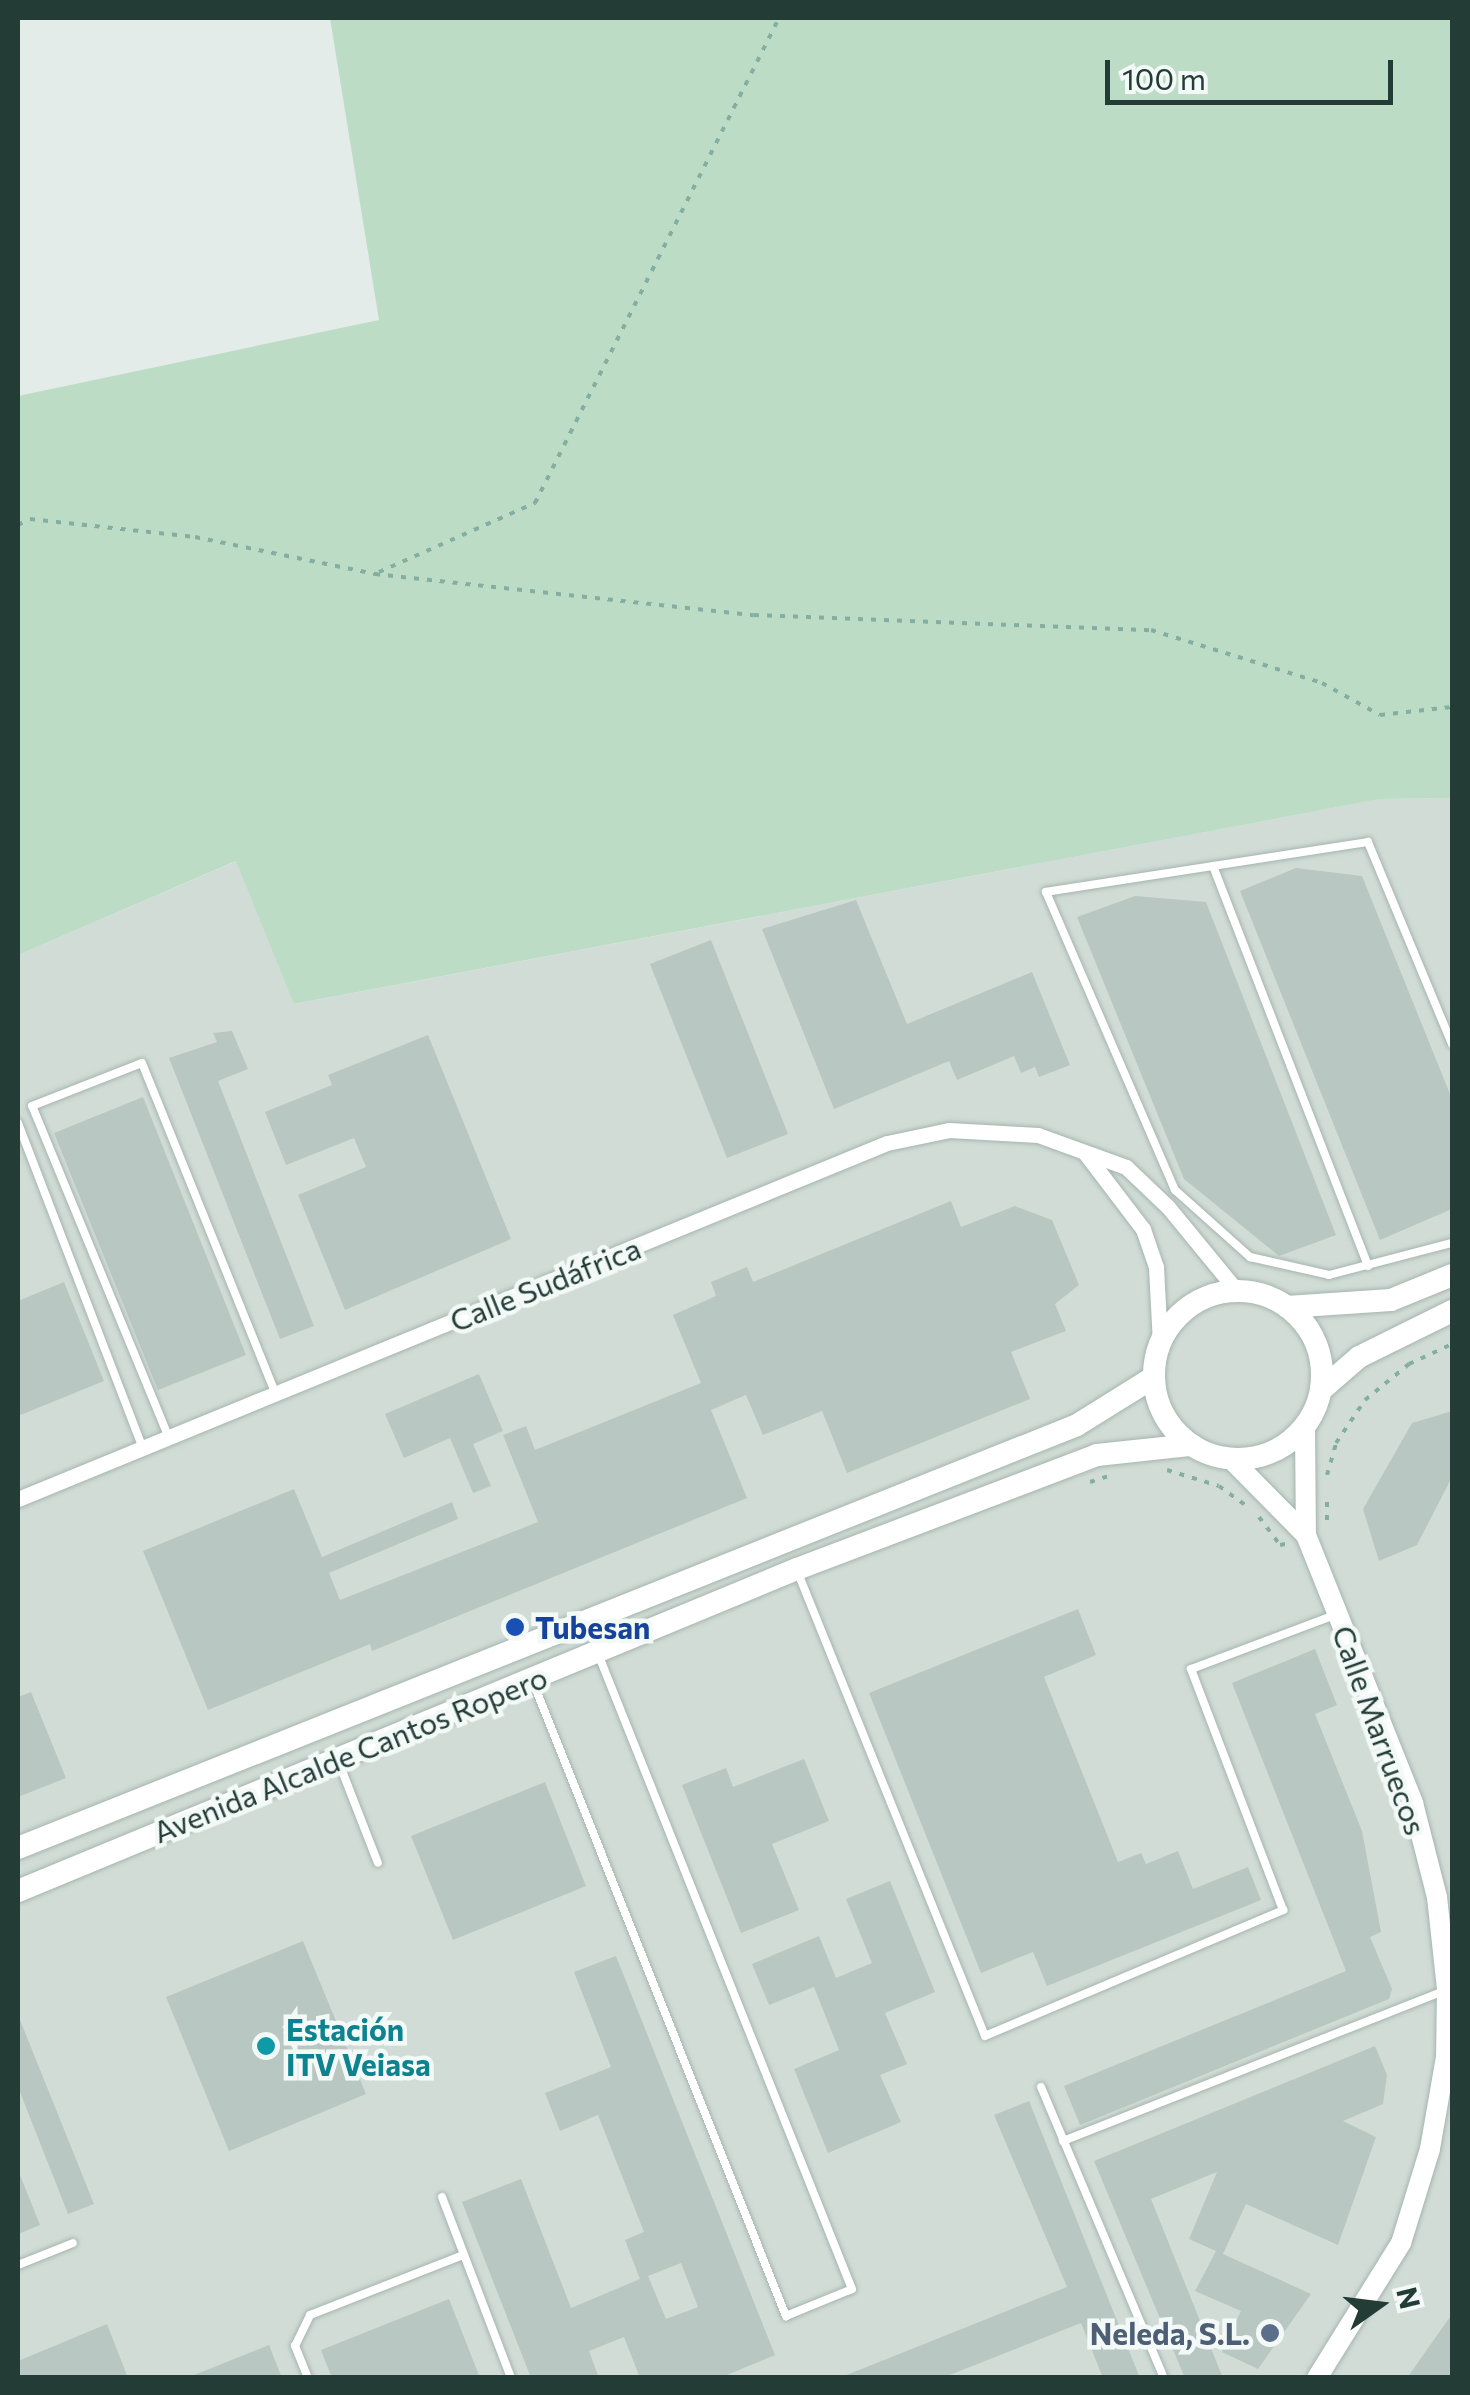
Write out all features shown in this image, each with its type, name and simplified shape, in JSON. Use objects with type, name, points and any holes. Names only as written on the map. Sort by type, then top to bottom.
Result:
[{"type":"main road","points":[[1452,1275],[1390,1300],[1288,1307],[1237,1291],[1190,1306],[1160,1344],[1154,1377],[1165,1415],[1191,1445],[1232,1460],[1285,1446],[1305,1427],[1321,1390],[1359,1357],[1452,1311]]},
{"type":"main road","points":[[1288,1307],[1316,1344],[1321,1390]]},
{"type":"main road","name":"Avenida Alcalde Cantos Ropero","points":[[18,1848],[1077,1425],[1154,1377]]},
{"type":"main road","name":"Avenida Alcalde Cantos Ropero","points":[[18,1890],[797,1570],[1097,1455],[1191,1445]]},
{"type":"street","name":"Calle Sudáfrica","points":[[18,1499],[887,1143],[950,1130],[996,1130],[1083,1150],[1126,1168],[1168,1206],[1237,1291]]},
{"type":"street","points":[[1083,1150],[1124,1196],[1142,1229],[1156,1267],[1160,1344]]},
{"type":"street","name":"Calle Marruecos","points":[[1305,1427],[1306,1535],[1413,1803],[1437,1897],[1447,1989],[1446,2056],[1430,2150],[1401,2243],[1317,2378]]},
{"type":"street","name":"Calle Marruecos","points":[[1232,1460],[1306,1535]]},
{"type":"lane","points":[[1452,1044],[1368,842],[1046,892],[1174,1190],[1250,1257],[1329,1274],[1452,1242]]},
{"type":"lane","points":[[1213,866],[1368,1266]]},
{"type":"lane","points":[[169,1438],[32,1106],[142,1064],[276,1394]]},
{"type":"lane","points":[[18,1122],[143,1448]]},
{"type":"lane","points":[[797,1570],[985,2036],[1283,1910],[1192,1669],[1337,1614]]},
{"type":"lane","points":[[532,1678],[786,2316],[852,2289],[598,1652]]},
{"type":"lane","points":[[338,1759],[378,1863]]},
{"type":"lane","points":[[1063,2141],[1447,1989]]},
{"type":"lane","points":[[1041,2087],[1164,2378]]},
{"type":"lane","points":[[442,2198],[511,2378]]},
{"type":"lane","points":[[18,2265],[72,2243]]},
{"type":"lane","points":[[308,2378],[295,2346],[310,2315],[462,2255]]},
{"type":"path","points":[[375,574],[535,503],[778,18]]},
{"type":"path","points":[[18,525],[30,519],[194,537],[375,574],[754,616],[1151,630],[1322,683],[1380,715],[1452,707]]},
{"type":"shaded area","points":[[1452,798],[1452,2377],[18,2377],[18,955],[237,861],[295,1004],[1380,799]]},
{"type":"green space","points":[[330,18],[1452,18],[1452,798],[1380,799],[294,1004],[236,861],[18,955],[18,396],[379,320]]},
{"type":"building","points":[[1296,868],[1362,876],[1452,1099],[1452,1209],[1380,1240],[1240,891]]},
{"type":"building","points":[[1135,896],[1206,902],[1336,1235],[1279,1256],[1184,1179],[1077,917]]},
{"type":"building","points":[[856,900],[907,1024],[1032,972],[1070,1065],[1039,1077],[1035,1067],[1021,1073],[1014,1056],[957,1080],[949,1061],[834,1109],[762,929]]},
{"type":"building","points":[[711,940],[788,1134],[727,1158],[650,964]]},
{"type":"building","points":[[232,1031],[248,1069],[218,1081],[314,1326],[280,1339],[169,1058],[217,1042],[213,1033]]},
{"type":"building","points":[[428,1035],[511,1239],[345,1310],[298,1195],[366,1167],[354,1138],[286,1165],[265,1112],[332,1085],[328,1075]]},
{"type":"building","points":[[143,1097],[246,1355],[158,1390],[54,1133]]},
{"type":"building","points":[[951,1201],[961,1227],[1015,1206],[1052,1220],[1079,1285],[1055,1304],[1066,1331],[1011,1352],[1030,1399],[847,1473],[822,1411],[763,1435],[746,1395],[711,1410],[747,1498],[372,1651],[370,1644],[208,1710],[143,1551],[294,1489],[322,1557],[452,1502],[458,1519],[329,1573],[340,1600],[538,1522],[503,1435],[526,1426],[535,1450],[701,1383],[673,1315],[716,1296],[711,1282],[747,1267],[753,1282]]},
{"type":"building","points":[[64,1282],[104,1381],[18,1416],[18,1301]]},
{"type":"building","points":[[479,1374],[503,1431],[473,1444],[491,1486],[473,1493],[450,1438],[404,1458],[385,1414]]},
{"type":"building","points":[[1452,1411],[1452,1477],[1417,1545],[1379,1561],[1363,1509],[1412,1423]]},
{"type":"building","points":[[1078,1609],[1096,1655],[1044,1677],[1118,1862],[1141,1853],[1146,1864],[1178,1851],[1193,1889],[1248,1867],[1261,1900],[1047,1986],[1033,1952],[981,1973],[869,1693]]},
{"type":"building","points":[[1315,1649],[1337,1705],[1315,1714],[1362,1831],[1381,1932],[1370,1937],[1392,1989],[1389,1999],[1080,2125],[1064,2086],[1346,1971],[1232,1683]]},
{"type":"building","points":[[31,1692],[66,1778],[18,1797],[18,1697]]},
{"type":"building","points":[[804,1759],[829,1821],[772,1844],[799,1910],[741,1933],[682,1785],[726,1768],[733,1787]]},
{"type":"building","points":[[545,1782],[586,1886],[453,1940],[411,1836]]},
{"type":"building","points":[[890,1881],[935,1992],[885,2013],[907,2064],[880,2075],[901,2122],[828,2153],[794,2069],[839,2050],[814,1987],[769,2005],[752,1964],[819,1936],[836,1978],[872,1963],[846,1899]]},
{"type":"building","name":"Estación ITV Veiasa","points":[[303,1941],[366,2094],[229,2151],[166,1997]]},
{"type":"building","points":[[616,1956],[775,2355],[720,2378],[640,2378],[624,2337],[589,2351],[599,2378],[531,2378],[462,2202],[521,2179],[571,2308],[640,2279],[625,2240],[644,2232],[598,2115],[560,2131],[545,2093],[611,2067],[574,1972]],"holes":[[[681,2263],[698,2307],[666,2319],[648,2276]]]},
{"type":"building","points":[[18,2015],[94,2204],[68,2214],[18,2087]]},
{"type":"building","points":[[1375,2046],[1387,2075],[1383,2104],[1343,2121],[1376,2137],[1338,2245],[1246,2204],[1223,2254],[1311,2294],[1258,2369],[1222,2352],[1241,2311],[1195,2291],[1216,2251],[1189,2239],[1217,2172],[1151,2199],[1223,2378],[1185,2378],[1094,2161]]},
{"type":"building","points":[[1029,2101],[1140,2378],[1103,2378],[1081,2323],[942,2378],[839,2378],[1067,2287],[994,2115]]},
{"type":"building","points":[[18,2170],[40,2225],[18,2234]]},
{"type":"building","points":[[449,2299],[480,2378],[332,2378],[321,2350]]},
{"type":"building","points":[[1452,2314],[1452,2378],[1407,2378]]},
{"type":"building","points":[[107,2324],[128,2378],[18,2378],[18,2361]]},
{"type":"building","points":[[269,2345],[282,2378],[189,2378],[189,2377]]},
{"type":"place","name":"Tubesan","points":[[515,1627]]},
{"type":"place","name":"Estación ITV Veiasa","points":[[266,2046]]},
{"type":"place","name":"Neleda, S.L.","points":[[1270,2333]]}]
